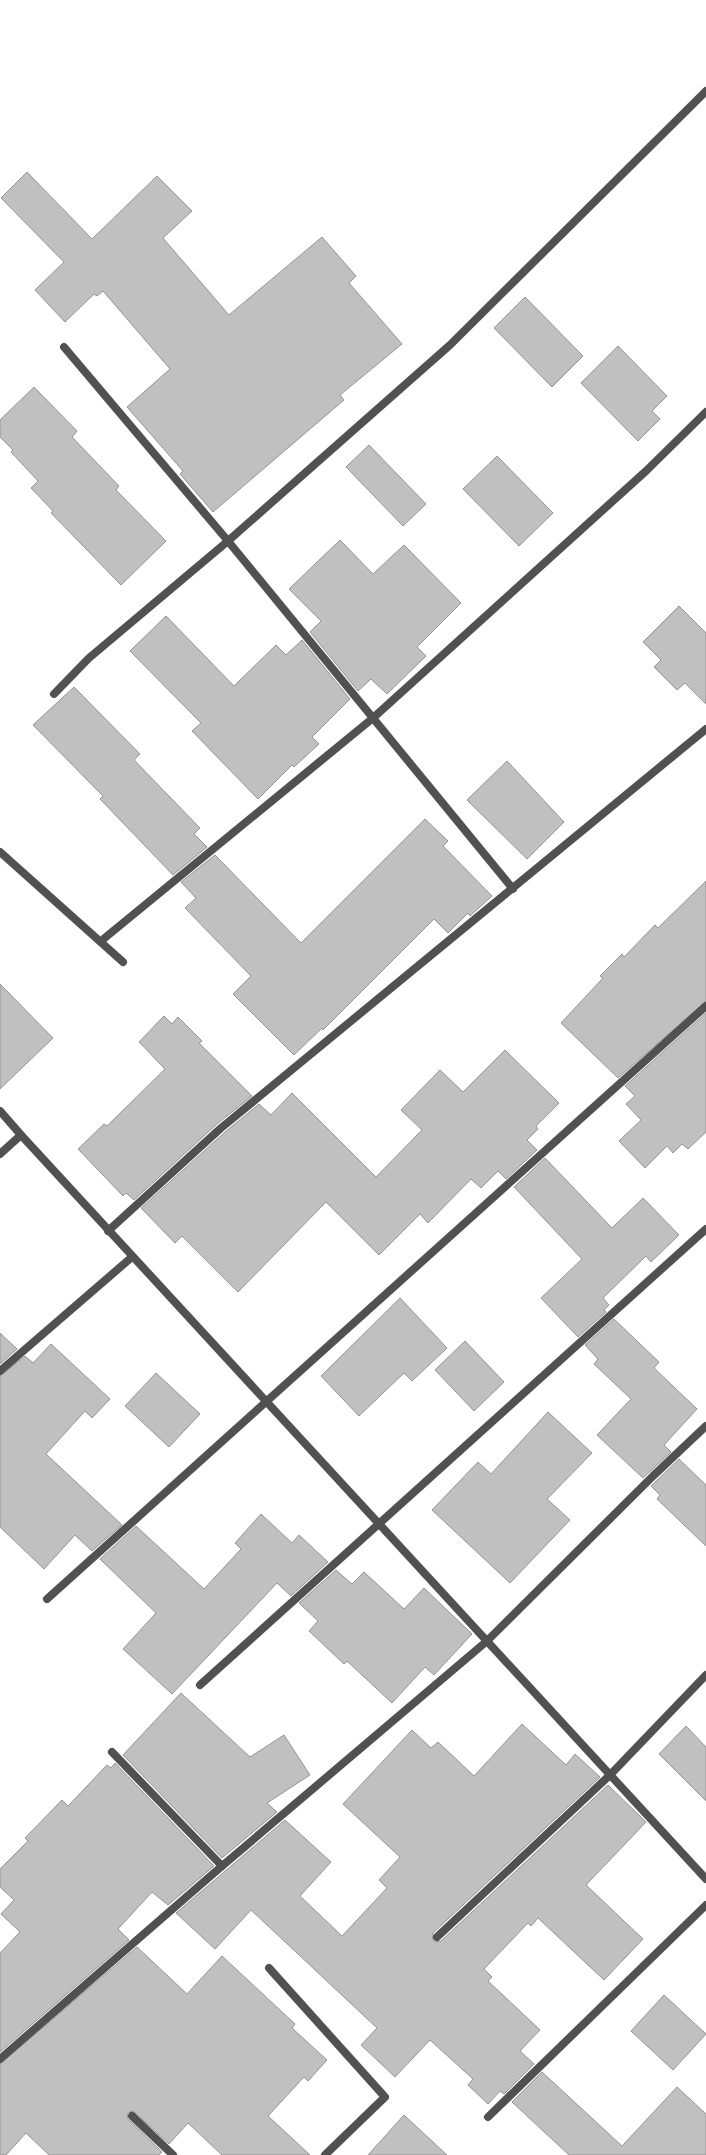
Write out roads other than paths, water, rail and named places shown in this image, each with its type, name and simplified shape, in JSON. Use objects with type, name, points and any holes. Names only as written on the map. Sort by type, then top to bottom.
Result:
[{"type":"street","points":[[54,694],[89,658],[228,541],[450,345],[706,91]]},
{"type":"street","points":[[64,347],[228,541],[513,889]]},
{"type":"street","points":[[100,941],[373,718],[646,471],[706,412]]},
{"type":"street","points":[[108,1231],[221,1128],[706,729]]},
{"type":"street","points":[[0,852],[123,962]]},
{"type":"street","points":[[47,1599],[706,1006]]},
{"type":"street","points":[[0,1111],[108,1231],[706,1879]]},
{"type":"street","points":[[0,1154],[21,1135]]},
{"type":"street","points":[[200,1686],[706,1229]]},
{"type":"street","points":[[0,1371],[132,1257]]},
{"type":"street","points":[[0,2059],[222,1866],[487,1641],[653,1476],[706,1426]]},
{"type":"street","points":[[437,1936],[610,1775],[706,1675]]},
{"type":"street","points":[[112,1752],[222,1866]]},
{"type":"street","points":[[488,2117],[706,1905]]},
{"type":"street","points":[[269,1968],[385,2097],[325,2155]]},
{"type":"street","points":[[132,2116],[172,2155]]}]
